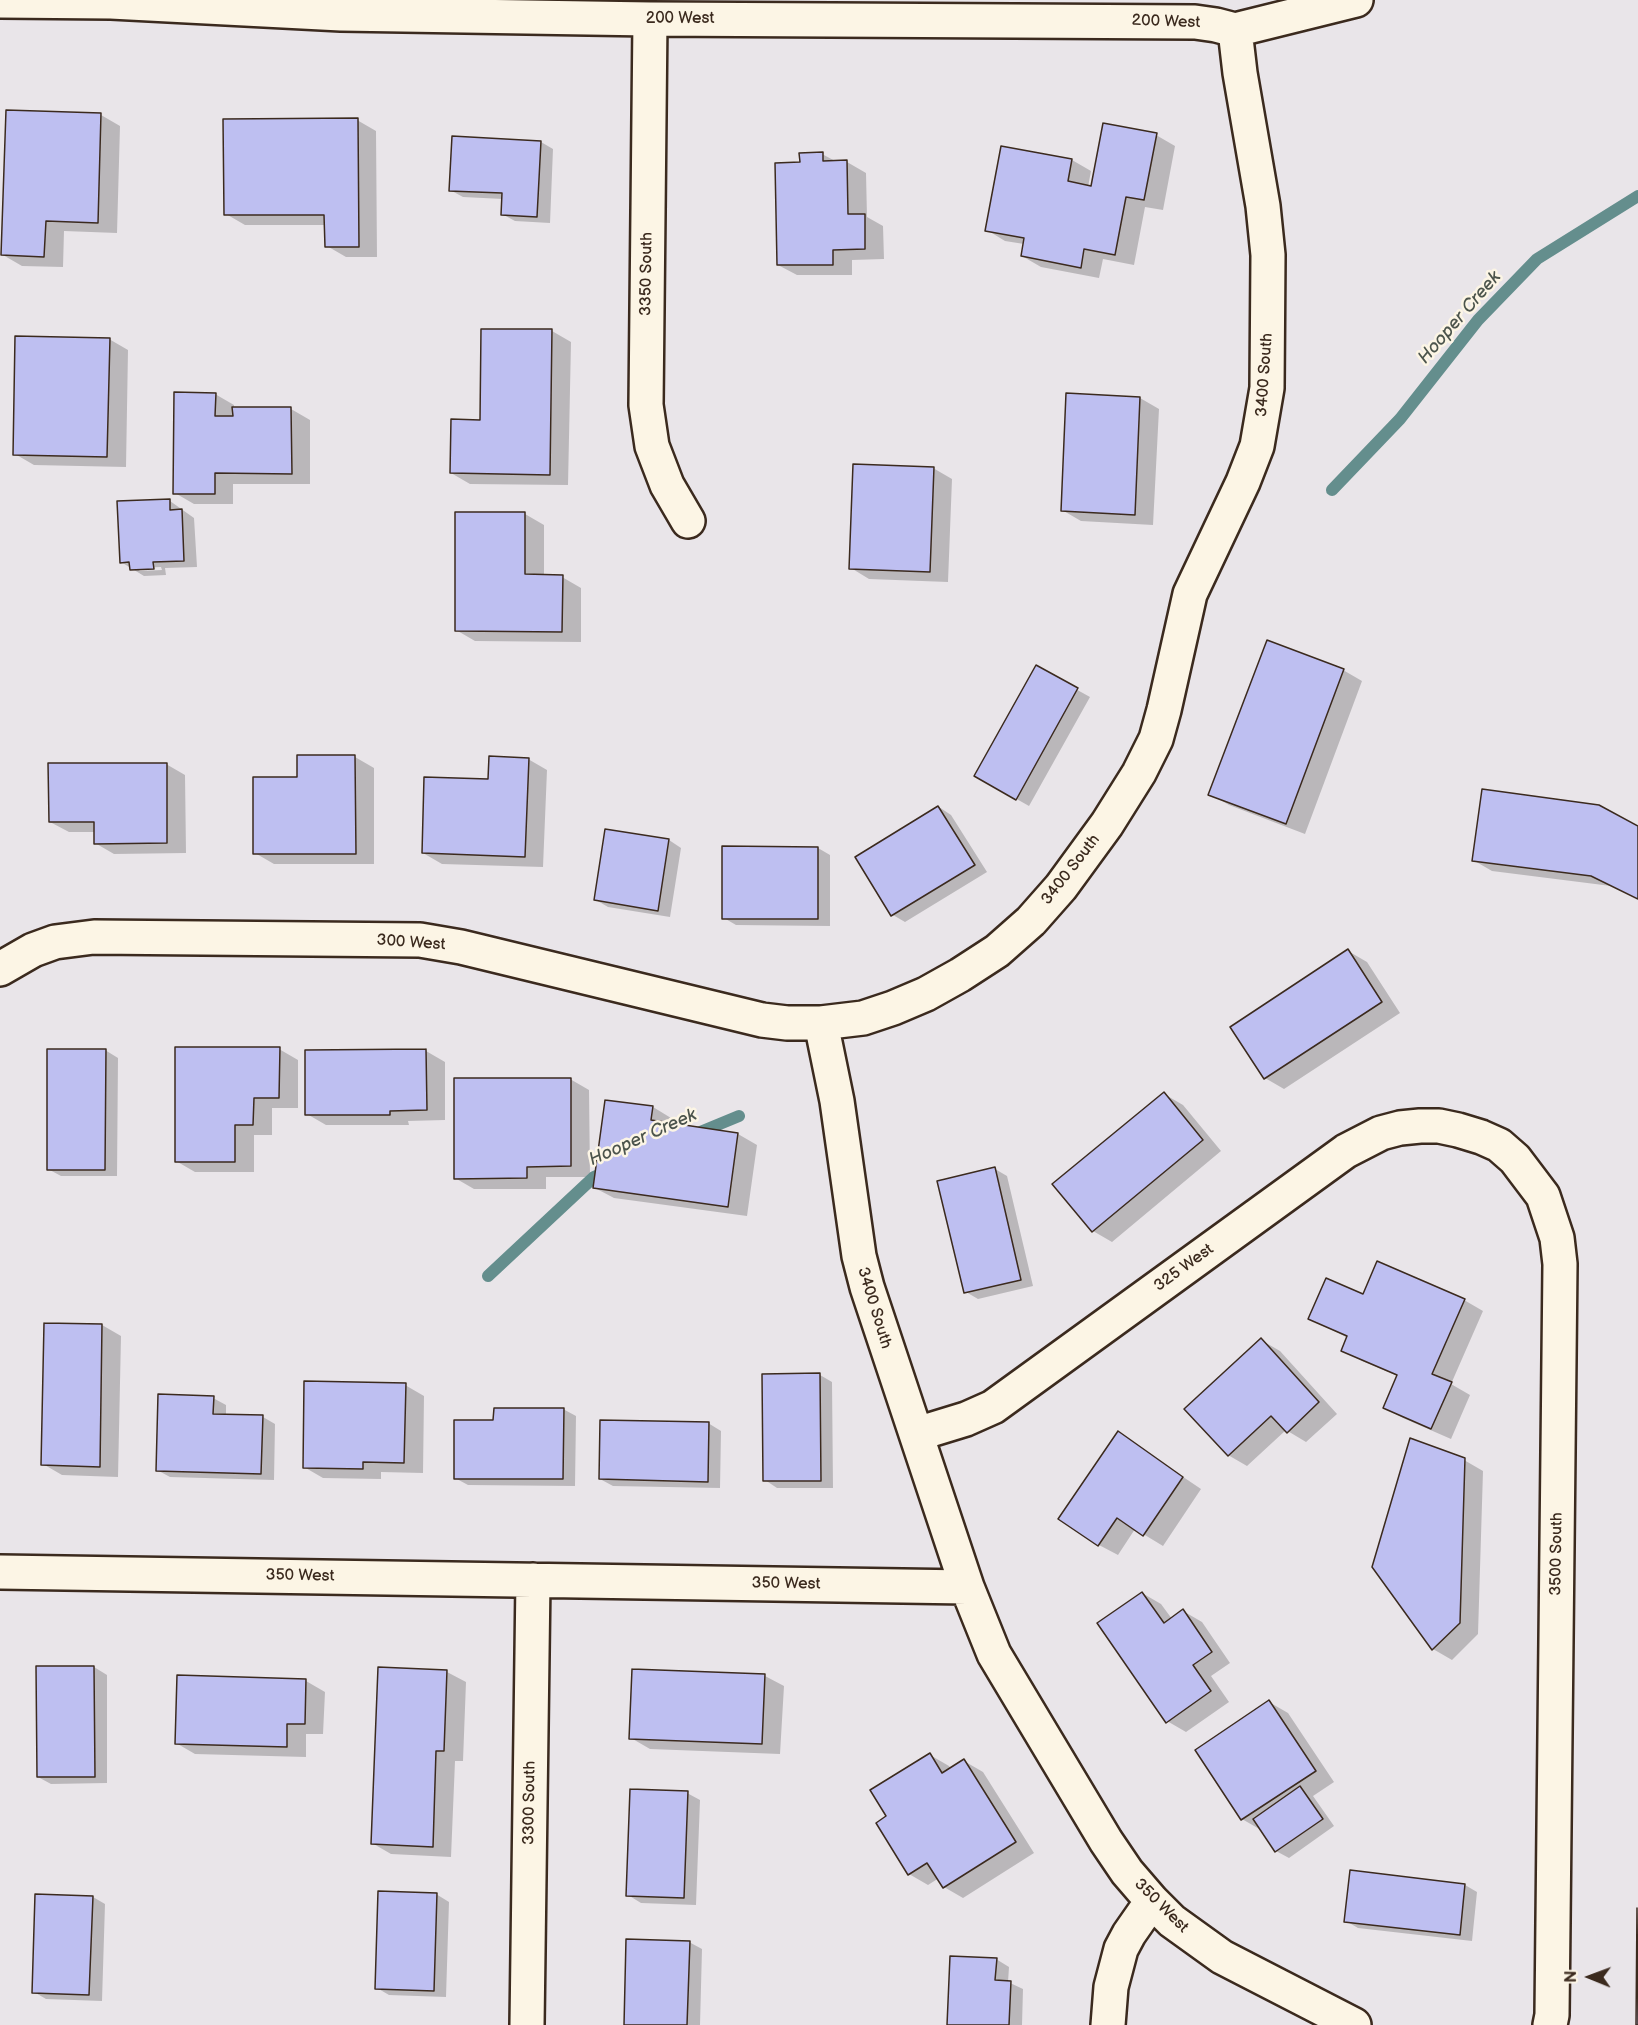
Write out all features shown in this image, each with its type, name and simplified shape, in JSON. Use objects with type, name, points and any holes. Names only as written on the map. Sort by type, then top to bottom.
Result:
[{"type":"street","name":"200 West","points":[[0,1],[342,7],[650,19],[988,10],[1195,22],[1235,30],[1356,0]]},
{"type":"street","name":"3350 South","points":[[650,19],[646,405],[652,446],[667,485],[688,520]]},
{"type":"street","name":"3400 South","points":[[967,1587],[895,1374],[859,1256],[837,1101],[821,1023],[863,1018],[893,1008],[944,984],[997,951],[1031,921],[1061,887],[1107,824],[1139,773],[1156,739],[1190,594],[1257,446],[1267,388],[1268,255],[1266,229],[1235,30]]},
{"type":"street","name":"300 West","points":[[0,969],[33,950],[54,942],[94,937],[420,940],[472,950],[762,1020],[821,1023]]},
{"type":"street","name":"325 West","points":[[917,1434],[966,1419],[993,1407],[1346,1151],[1363,1141],[1400,1128],[1439,1126],[1458,1130]]},
{"type":"street","name":"3500 South","points":[[1458,1130],[1499,1145],[1529,1176],[1543,1196],[1551,1217],[1557,1238],[1560,1264],[1553,2003],[1550,2025]]},
{"type":"street","name":"350 West","points":[[0,1572],[967,1587],[994,1654],[1010,1682],[1106,1841],[1127,1872],[1152,1901],[1172,1921],[1222,1957],[1354,2025]]},
{"type":"street","name":"3300 South","points":[[527,2025],[533,1580]]},
{"type":"street","points":[[1108,2025],[1111,1987],[1121,1949],[1152,1901]]},
{"type":"building","points":[[6,110],[101,113],[98,223],[46,221],[44,257],[1,255]]},
{"type":"building","points":[[358,118],[359,247],[325,247],[324,215],[224,215],[223,119]]},
{"type":"building","points":[[1103,123],[1157,133],[1144,200],[1126,197],[1115,255],[1084,249],[1081,268],[1021,256],[1024,238],[985,231],[1001,146],[1072,159],[1068,181],[1091,186]]},
{"type":"building","points":[[452,136],[541,141],[537,217],[501,215],[502,193],[449,191]]},
{"type":"building","points":[[823,152],[823,161],[847,160],[848,214],[865,214],[865,249],[833,250],[833,265],[777,265],[775,163],[800,162],[799,153]]},
{"type":"building","points":[[481,329],[552,329],[550,475],[450,473],[451,419],[480,420]]},
{"type":"building","points":[[15,336],[110,338],[107,457],[13,455]]},
{"type":"building","points":[[174,392],[216,393],[215,416],[233,416],[232,407],[291,407],[292,474],[215,473],[215,494],[173,494]]},
{"type":"building","points":[[1066,393],[1140,397],[1135,515],[1061,511]]},
{"type":"building","points":[[853,464],[934,467],[930,572],[849,569]]},
{"type":"building","points":[[170,499],[170,510],[182,509],[184,561],[153,562],[154,569],[130,570],[129,562],[120,563],[117,501]]},
{"type":"building","points":[[455,512],[525,512],[525,574],[563,575],[562,632],[455,631]]},
{"type":"building","points":[[1267,640],[1344,669],[1286,824],[1208,795]]},
{"type":"building","points":[[1036,665],[1078,688],[1016,800],[974,776]]},
{"type":"building","points":[[297,755],[355,755],[356,854],[253,854],[253,777],[297,777]]},
{"type":"building","points":[[489,756],[529,758],[525,857],[422,853],[424,777],[488,779]]},
{"type":"building","points":[[48,763],[167,763],[167,843],[94,844],[94,822],[49,822]]},
{"type":"building","points":[[1482,789],[1599,805],[1638,826],[1638,899],[1591,876],[1472,861]]},
{"type":"building","points":[[938,806],[975,865],[891,916],[855,857]]},
{"type":"building","points":[[605,829],[669,839],[658,911],[594,900]]},
{"type":"building","points":[[722,846],[818,847],[818,919],[722,919]]},
{"type":"building","points":[[1348,949],[1382,1002],[1264,1079],[1230,1027]]},
{"type":"building","points":[[175,1047],[280,1047],[279,1098],[254,1098],[253,1125],[235,1125],[235,1162],[175,1162]]},
{"type":"building","points":[[47,1049],[106,1049],[105,1170],[47,1170]]},
{"type":"building","points":[[426,1049],[427,1110],[390,1111],[390,1115],[305,1115],[305,1050]]},
{"type":"building","points":[[454,1078],[571,1078],[571,1166],[527,1167],[527,1178],[454,1179]]},
{"type":"building","points":[[1164,1092],[1203,1140],[1092,1232],[1052,1184]]},
{"type":"building","points":[[605,1100],[653,1106],[651,1120],[738,1133],[728,1207],[593,1188]]},
{"type":"building","points":[[995,1167],[1021,1280],[964,1293],[937,1181]]},
{"type":"building","points":[[1377,1261],[1465,1299],[1432,1374],[1452,1382],[1431,1429],[1383,1408],[1397,1375],[1341,1351],[1347,1336],[1308,1319],[1326,1278],[1363,1294]]},
{"type":"building","points":[[44,1323],[102,1324],[100,1467],[41,1465]]},
{"type":"building","points":[[1261,1338],[1319,1402],[1287,1433],[1271,1416],[1228,1456],[1184,1409]]},
{"type":"building","points":[[820,1373],[821,1481],[763,1481],[762,1374]]},
{"type":"building","points":[[304,1381],[406,1383],[404,1463],[363,1462],[363,1469],[303,1468]]},
{"type":"building","points":[[158,1394],[214,1396],[213,1414],[263,1415],[261,1474],[156,1471]]},
{"type":"building","points":[[494,1408],[564,1408],[563,1479],[454,1479],[454,1420],[493,1420]]},
{"type":"building","points":[[600,1420],[709,1422],[708,1482],[599,1479]]},
{"type":"building","points":[[1118,1431],[1183,1477],[1143,1536],[1117,1518],[1098,1546],[1058,1519]]},
{"type":"building","points":[[1410,1438],[1465,1458],[1460,1623],[1432,1650],[1372,1567]]},
{"type":"building","points":[[1142,1592],[1164,1623],[1183,1609],[1212,1652],[1193,1665],[1211,1691],[1166,1723],[1097,1623]]},
{"type":"building","points":[[36,1666],[94,1666],[95,1777],[37,1777]]},
{"type":"building","points":[[378,1667],[447,1670],[444,1751],[436,1751],[433,1847],[371,1844]]},
{"type":"building","points":[[632,1669],[765,1674],[762,1744],[629,1739]]},
{"type":"building","points":[[177,1675],[306,1679],[305,1724],[287,1724],[287,1747],[175,1744]]},
{"type":"building","points":[[1269,1700],[1316,1771],[1241,1820],[1195,1750]]},
{"type":"building","points":[[930,1753],[942,1773],[964,1759],[1016,1842],[943,1888],[927,1863],[908,1875],[876,1823],[886,1816],[870,1790]]},
{"type":"building","points":[[1300,1786],[1323,1819],[1275,1852],[1253,1819]]},
{"type":"building","points":[[630,1789],[688,1791],[684,1898],[626,1896]]},
{"type":"building","points":[[1350,1870],[1465,1884],[1460,1935],[1344,1922]]},
{"type":"building","points":[[378,1891],[437,1893],[434,1991],[375,1989]]},
{"type":"building","points":[[35,1894],[93,1896],[89,1995],[32,1993]]},
{"type":"building","points":[[1637,1908],[1638,2025],[1636,2025]]},
{"type":"building","points":[[626,1939],[690,1941],[687,2025],[624,2025]]},
{"type":"building","points":[[950,1956],[997,1958],[995,1980],[1011,1981],[1009,2025],[947,2025]]},
{"type":"waterway","name":"Hooper Creek","points":[[1332,490],[1400,419],[1478,320],[1537,259],[1638,196]]},
{"type":"waterway","name":"Hooper Creek","points":[[693,1135],[739,1116]]},
{"type":"waterway","name":"Hooper Creek","points":[[488,1276],[594,1177],[608,1171]]}]
